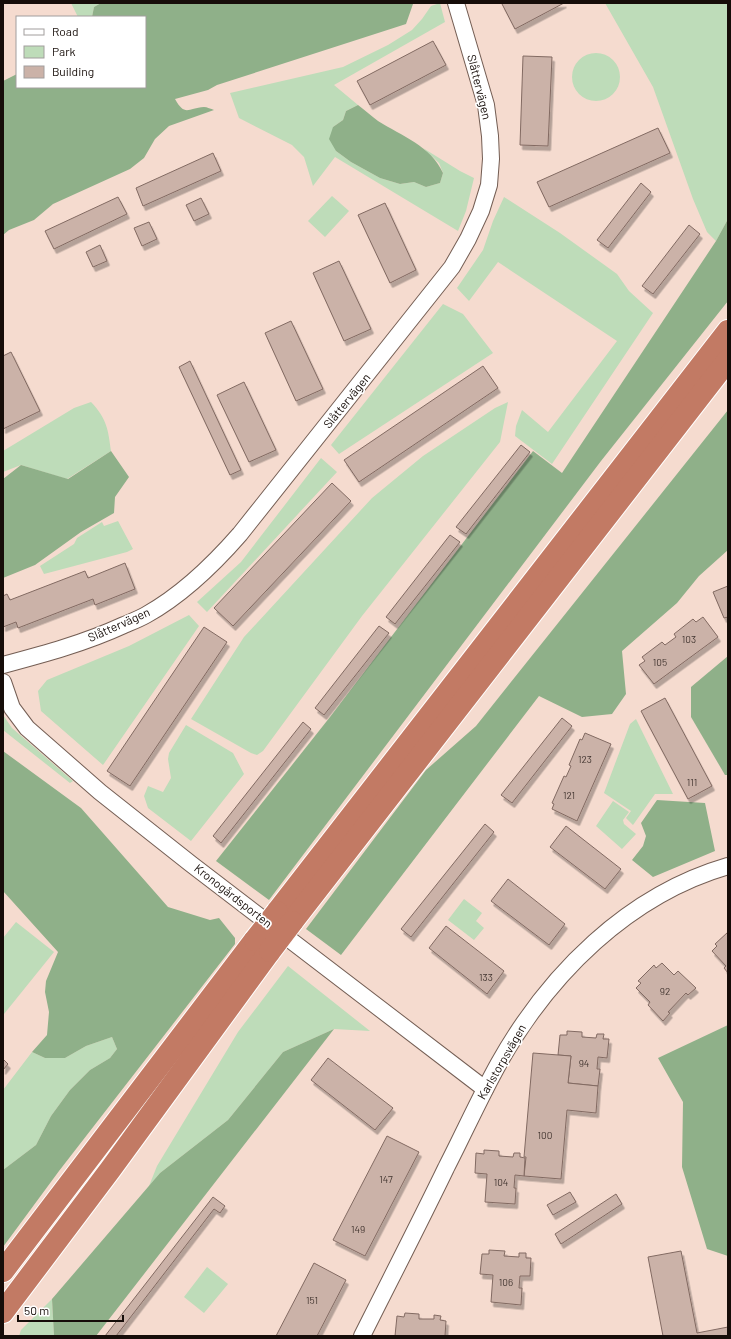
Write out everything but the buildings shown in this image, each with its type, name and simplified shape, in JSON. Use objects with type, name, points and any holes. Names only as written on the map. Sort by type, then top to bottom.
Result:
[{"type":"highway","points":[[284,917],[728,331]]},
{"type":"highway","points":[[3,1271],[728,360]]},
{"type":"highway","points":[[3,1312],[110,1170],[262,945]]},
{"type":"street","name":"Slåttervägen","points":[[3,665],[63,648],[106,633],[146,615],[178,593],[209,567],[240,534],[452,267],[468,239],[481,211],[489,185],[491,159],[486,105],[456,3]]},
{"type":"street","name":"Kronogårdsporten","points":[[3,682],[12,708],[27,728],[100,792],[191,864],[485,1089]]},
{"type":"street","name":"Karlstorpsvägen","points":[[362,1336],[485,1089],[520,1029],[540,1001],[592,944],[611,928],[651,901],[682,884],[728,866]]},
{"type":"green space","points":[[71,3],[101,3],[94,7],[92,16],[78,16]]},
{"type":"green space","points":[[101,3],[413,3],[406,24],[217,85],[208,90],[175,99],[178,105],[184,110],[204,107],[214,110],[169,126],[155,139],[144,158],[130,169],[53,204],[34,220],[9,230],[3,235],[3,81],[16,74],[16,88],[146,88],[146,16],[92,16],[94,7]]},
{"type":"green space","points":[[440,3],[445,22],[334,85],[358,105],[346,111],[343,120],[333,127],[336,151],[351,162],[380,178],[400,184],[414,182],[426,187],[440,183],[443,173],[439,163],[423,148],[474,178],[466,211],[458,231],[335,157],[313,186],[304,157],[292,145],[239,118],[230,93],[343,67],[388,45],[412,30],[431,6]]},
{"type":"green space","points":[[605,3],[728,3],[728,219],[716,241],[707,232],[693,199],[653,87]]},
{"type":"green space","points":[[596,53],[605,55],[613,60],[618,68],[620,77],[618,86],[613,94],[605,99],[596,101],[587,99],[579,94],[574,86],[572,77],[574,68],[579,60],[587,55]]},
{"type":"green space","points":[[358,105],[378,121],[415,142],[431,156],[443,173],[440,183],[426,187],[414,182],[400,184],[380,178],[351,162],[336,151],[329,139],[333,127],[343,120],[346,111]]},
{"type":"green space","points":[[332,196],[349,211],[325,237],[308,221]]},
{"type":"green space","points":[[504,197],[560,233],[617,274],[629,291],[653,313],[552,464],[515,436],[516,426],[522,410],[548,432],[617,341],[498,262],[469,301],[457,288],[483,250],[493,221]]},
{"type":"green space","points":[[728,219],[728,301],[601,461],[269,900],[216,861],[330,717],[533,451],[562,473],[716,241]]},
{"type":"green space","points":[[443,304],[463,314],[493,353],[339,454],[331,445]]},
{"type":"green space","points":[[91,402],[104,419],[109,436],[111,451],[67,479],[21,465],[3,472],[3,451],[74,408]]},
{"type":"green space","points":[[508,402],[500,442],[362,616],[263,751],[257,755],[251,753],[191,719],[244,637],[372,498],[423,456],[495,408]]},
{"type":"green space","points":[[728,410],[728,550],[699,576],[677,603],[622,651],[626,694],[612,714],[582,717],[539,696],[341,955],[306,929],[426,770],[476,726]]},
{"type":"green space","points":[[111,451],[129,477],[115,497],[114,513],[81,532],[35,565],[3,578],[3,479],[21,465],[68,479]]},
{"type":"green space","points":[[321,458],[337,472],[207,612],[197,602],[241,562]]},
{"type":"green space","points":[[118,521],[133,549],[127,552],[44,574],[40,566],[74,544],[77,538],[102,522],[104,526]]},
{"type":"green space","points":[[189,615],[199,626],[103,765],[41,711],[38,691],[47,680],[129,646]]},
{"type":"green space","points":[[728,656],[728,775],[725,775],[691,717],[691,687]]},
{"type":"green space","points":[[3,715],[12,728],[73,781],[70,783],[3,730]]},
{"type":"green space","points":[[636,719],[673,794],[655,794],[633,825],[626,818],[631,811],[604,793],[630,724]]},
{"type":"green space","points":[[186,725],[233,753],[244,774],[191,841],[148,808],[144,796],[148,786],[163,792],[171,778],[168,759],[169,753]]},
{"type":"green space","points":[[3,751],[81,808],[168,907],[210,920],[219,918],[235,938],[235,944],[59,1171],[3,1247],[3,1170],[36,1145],[51,1116],[70,1090],[90,1070],[110,1058],[117,1049],[112,1037],[86,1046],[65,1058],[45,1058],[32,1052],[47,1035],[49,1012],[45,992],[46,981],[58,952],[3,891]]},
{"type":"green space","points":[[657,800],[705,803],[715,851],[653,877],[632,860],[643,846],[646,836],[641,823]]},
{"type":"green space","points":[[613,801],[629,812],[623,820],[624,824],[636,834],[622,849],[596,826]]},
{"type":"green space","points":[[464,899],[482,913],[476,921],[484,928],[474,940],[448,920]]},
{"type":"green space","points":[[16,922],[54,952],[4,1014],[3,938]]},
{"type":"green space","points":[[288,966],[370,1031],[334,1029],[283,1052],[228,1120],[160,1173],[149,1186],[157,1166],[238,1032]]},
{"type":"green space","points":[[728,1025],[728,1256],[707,1249],[682,1167],[683,1102],[658,1058]]},
{"type":"green space","points":[[334,1029],[96,1336],[54,1336],[52,1299],[160,1173],[228,1120],[283,1052]]},
{"type":"green space","points":[[112,1037],[117,1049],[110,1058],[90,1070],[70,1090],[51,1116],[36,1145],[3,1170],[3,1090],[32,1052],[45,1058],[65,1058],[86,1046]]},
{"type":"green space","points":[[207,1267],[228,1284],[204,1313],[184,1297]]},
{"type":"green space","points":[[52,1299],[54,1336],[19,1336],[21,1330]]}]
